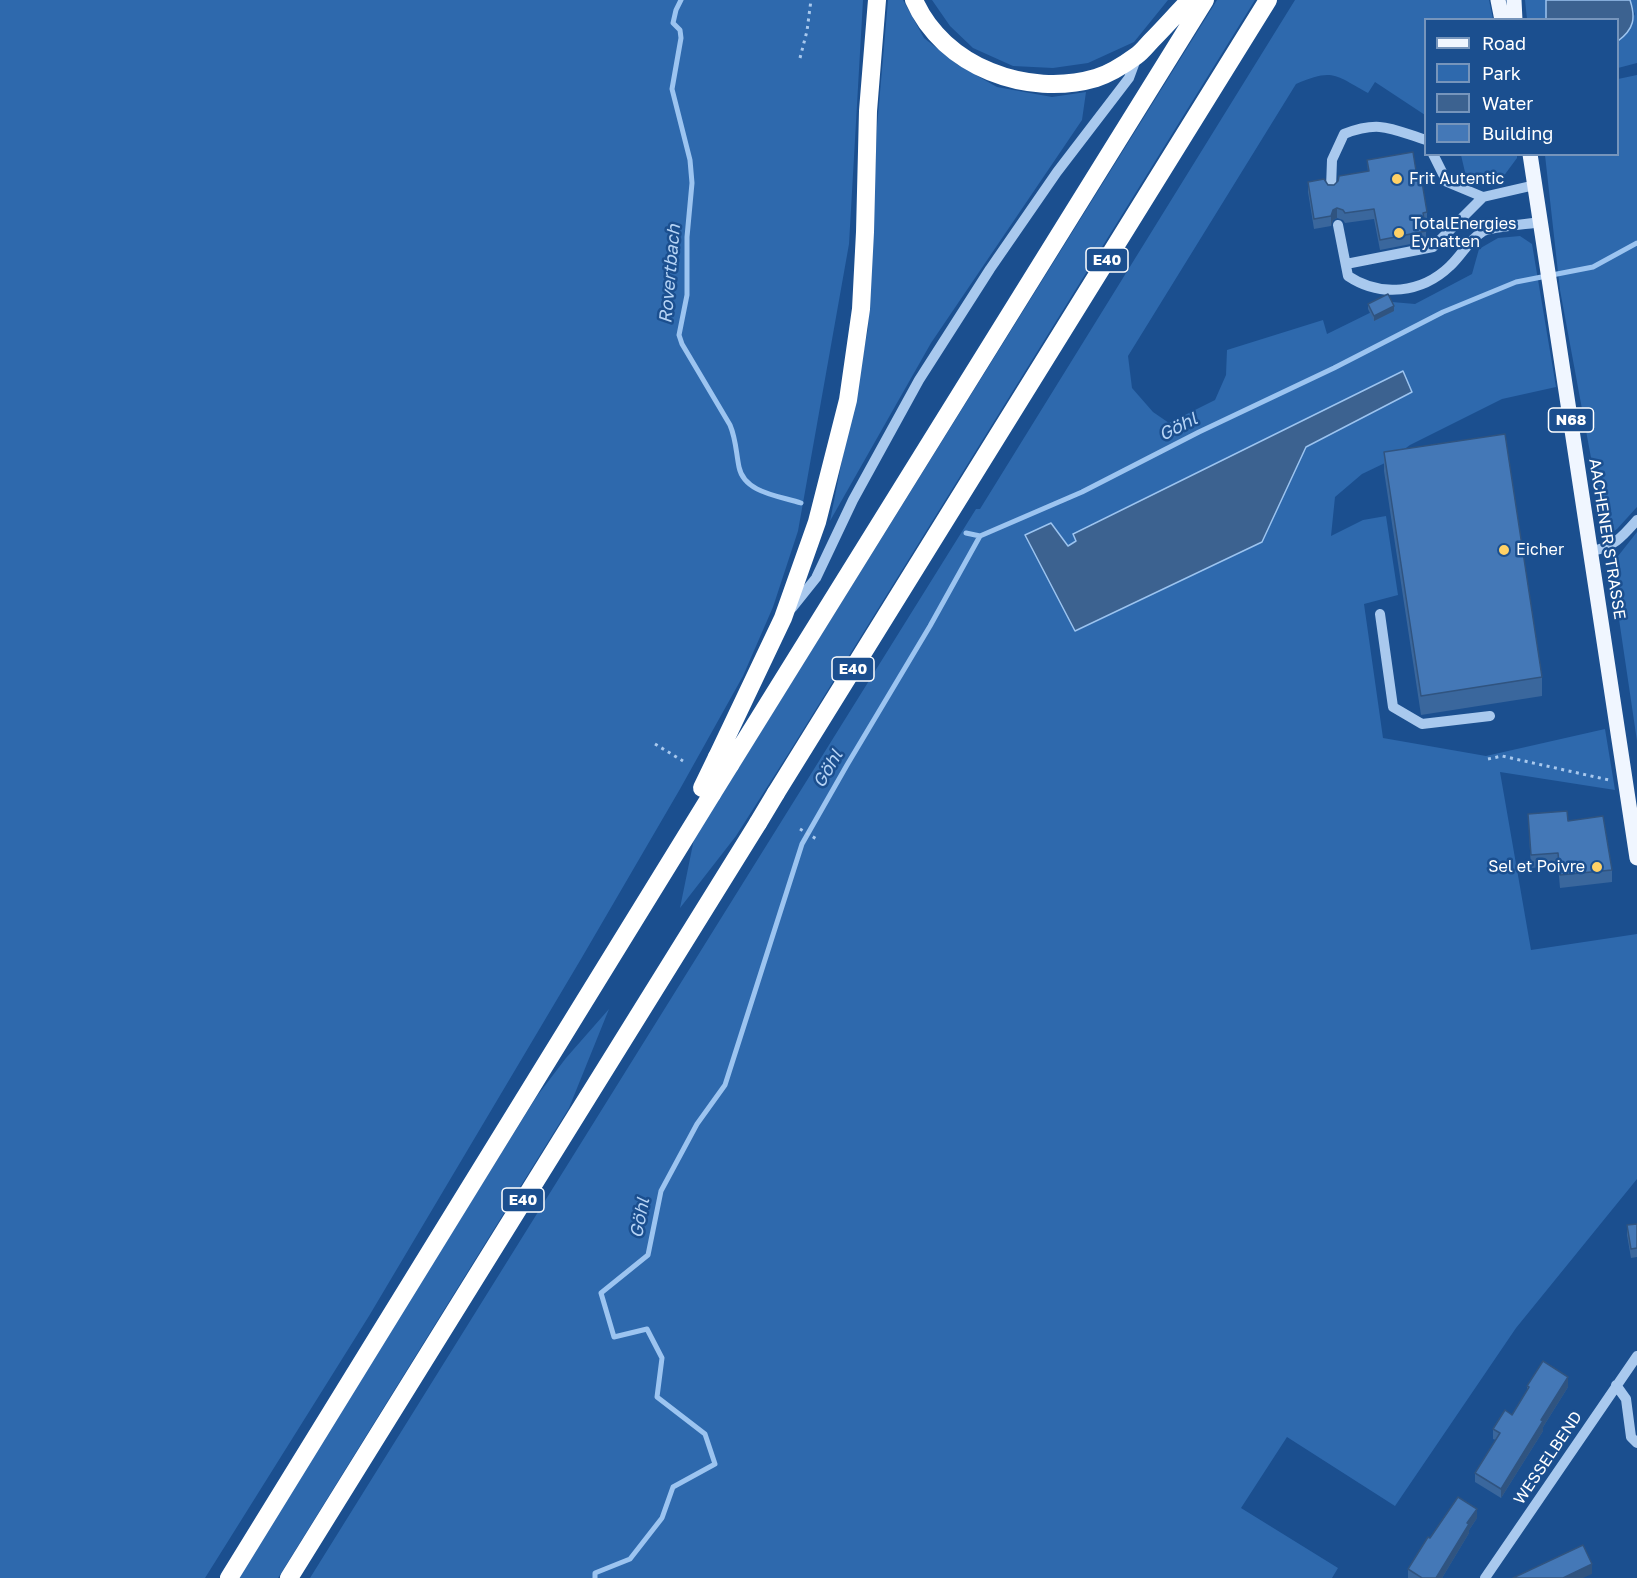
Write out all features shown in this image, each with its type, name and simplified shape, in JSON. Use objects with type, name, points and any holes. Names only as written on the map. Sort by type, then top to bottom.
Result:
[{"type":"highway","points":[[724,761],[783,618],[817,522],[848,400],[861,309],[868,111],[877,0]]},
{"type":"highway","points":[[914,0],[921,16],[968,62],[994,74],[1024,81],[1058,84],[1097,77],[1137,55],[1190,0]]},
{"type":"highway","points":[[229,1578],[696,820],[707,791],[724,761],[890,508],[1205,0]]},
{"type":"highway","name":"E40","points":[[289,1578],[1268,0]]},
{"type":"main road","points":[[1498,0],[1502,18]]},
{"type":"main road","points":[[1514,0],[1515,18]]},
{"type":"main road","name":"AACHENER STRASSE","points":[[1530,156],[1637,858]]},
{"type":"street","points":[[783,618],[816,578],[853,500],[919,380],[1056,172],[1129,78],[1137,55]]},
{"type":"street","points":[[1331,188],[1332,160],[1344,134],[1361,128],[1382,126],[1424,140]]},
{"type":"street","points":[[1434,156],[1447,182],[1483,197]]},
{"type":"street","points":[[1346,264],[1433,247],[1483,197],[1535,185]]},
{"type":"street","points":[[1338,225],[1348,276],[1362,286],[1396,291],[1426,284],[1451,266],[1468,243],[1484,230],[1541,222]]},
{"type":"street","points":[[1591,551],[1600,550],[1619,541],[1637,520]]},
{"type":"street","points":[[1380,614],[1393,707],[1422,724],[1490,716]]},
{"type":"street","name":"WESSELBEND","points":[[1485,1578],[1637,1356]]},
{"type":"street","points":[[1616,1385],[1626,1399],[1632,1437],[1637,1443]]},
{"type":"path","points":[[800,58],[807,31],[811,0]]},
{"type":"path","points":[[656,744],[683,761]]},
{"type":"path","points":[[1488,759],[1502,756],[1626,784]]},
{"type":"path","points":[[800,829],[818,840]]},
{"type":"green space","points":[[0,0],[863,0],[849,244],[798,531],[773,607],[743,676],[581,959],[369,1316],[205,1578],[0,1578]]},
{"type":"green space","points":[[888,0],[903,0],[924,38],[958,65],[997,87],[1052,97],[1086,92],[1082,120],[931,343],[830,521],[868,329],[877,127]]},
{"type":"green space","points":[[932,0],[1168,0],[1134,42],[1088,63],[1053,68],[1013,66],[973,48],[950,26]]},
{"type":"green space","points":[[1217,0],[1255,0],[790,751],[736,836],[680,908],[694,839]]},
{"type":"green space","points":[[1295,0],[1489,0],[1493,18],[1424,18],[1424,114],[1375,82],[1368,93],[1340,78],[1326,75],[1296,84],[1128,356],[1132,388],[1153,412],[1169,423],[1215,400],[1226,375],[1227,350],[1323,320],[1327,334],[1392,302],[1415,304],[1472,274],[1479,249],[1498,238],[1520,236],[1532,244],[1556,387],[1502,399],[1410,445],[1387,462],[1362,474],[1335,497],[1331,536],[1363,520],[1386,516],[1398,595],[1364,604],[1383,738],[1486,756],[1605,729],[1615,790],[1500,772],[1531,950],[1637,934],[1637,1179],[1516,1328],[1395,1506],[1287,1437],[1241,1508],[1338,1568],[1332,1578],[310,1578],[976,509],[980,509]],"holes":[[[1403,372],[1412,392],[1306,447],[1262,542],[1076,631],[1051,523],[1067,546],[1076,541],[1073,533]]]},
{"type":"green space","points":[[1525,0],[1546,0],[1546,18],[1527,18]]},
{"type":"green space","points":[[1630,0],[1637,0],[1637,63],[1619,68],[1619,40],[1635,14]]},
{"type":"green space","points":[[1637,75],[1637,507],[1610,534],[1604,528],[1560,290],[1545,156],[1619,156],[1619,79]]},
{"type":"green space","points":[[1461,156],[1517,156],[1500,181],[1468,185]]},
{"type":"green space","points":[[1637,532],[1637,741],[1611,565]]},
{"type":"green space","points":[[609,1009],[569,1108],[278,1578],[236,1578],[537,1096],[566,1058]]},
{"type":"water","points":[[1546,0],[1630,0],[1633,12],[1630,28],[1619,40],[1619,18],[1546,18]]},
{"type":"water","points":[[1403,371],[1412,392],[1306,447],[1262,542],[1075,631],[1025,535],[1051,523],[1068,546],[1076,541],[1073,534]]},
{"type":"building","points":[[1413,152],[1417,177],[1421,176],[1427,212],[1423,213],[1426,231],[1380,240],[1374,209],[1345,213],[1337,208],[1333,210],[1331,216],[1314,219],[1308,182],[1324,179],[1328,185],[1334,185],[1339,176],[1369,171],[1367,160]]},
{"type":"building","points":[[1388,294],[1394,306],[1374,316],[1368,304]]},
{"type":"building","points":[[1505,434],[1542,677],[1421,696],[1384,452]]},
{"type":"building","points":[[1567,811],[1568,821],[1603,816],[1612,870],[1560,875],[1558,853],[1531,855],[1528,814]]},
{"type":"building","points":[[1637,1224],[1637,1248],[1631,1249],[1627,1225]]},
{"type":"building","points":[[1543,1361],[1568,1377],[1501,1489],[1475,1473],[1500,1433],[1493,1429],[1505,1410],[1512,1415]]},
{"type":"building","points":[[1458,1497],[1477,1509],[1436,1578],[1422,1578],[1408,1569],[1428,1537],[1430,1538]]},
{"type":"building","points":[[1583,1545],[1592,1564],[1563,1578],[1513,1578]]},
{"type":"waterway","name":"Rovertbach","points":[[681,0],[673,23],[680,30],[681,38],[672,89],[690,160],[692,183],[687,237],[687,295],[679,335],[682,344],[730,425],[742,476],[755,488],[801,503]]},
{"type":"waterway","name":"Göhl","points":[[595,1578],[595,1573],[630,1559],[662,1518],[673,1487],[715,1464],[705,1434],[657,1397],[662,1358],[647,1329],[614,1337],[601,1293],[648,1255],[661,1191],[697,1124],[725,1085],[802,844],[980,536],[1082,492],[1443,312],[1516,282],[1593,267],[1637,243]]},
{"type":"waterway","name":"Rovertbach","points":[[966,533],[980,536]]},
{"type":"place","name":"Frit Autentic","points":[[1397,179]]},
{"type":"place","name":"TotalEnergies Eynatten","points":[[1399,233]]},
{"type":"place","name":"Eicher","points":[[1504,550]]},
{"type":"place","name":"Sel et Poivre","points":[[1597,867]]}]
